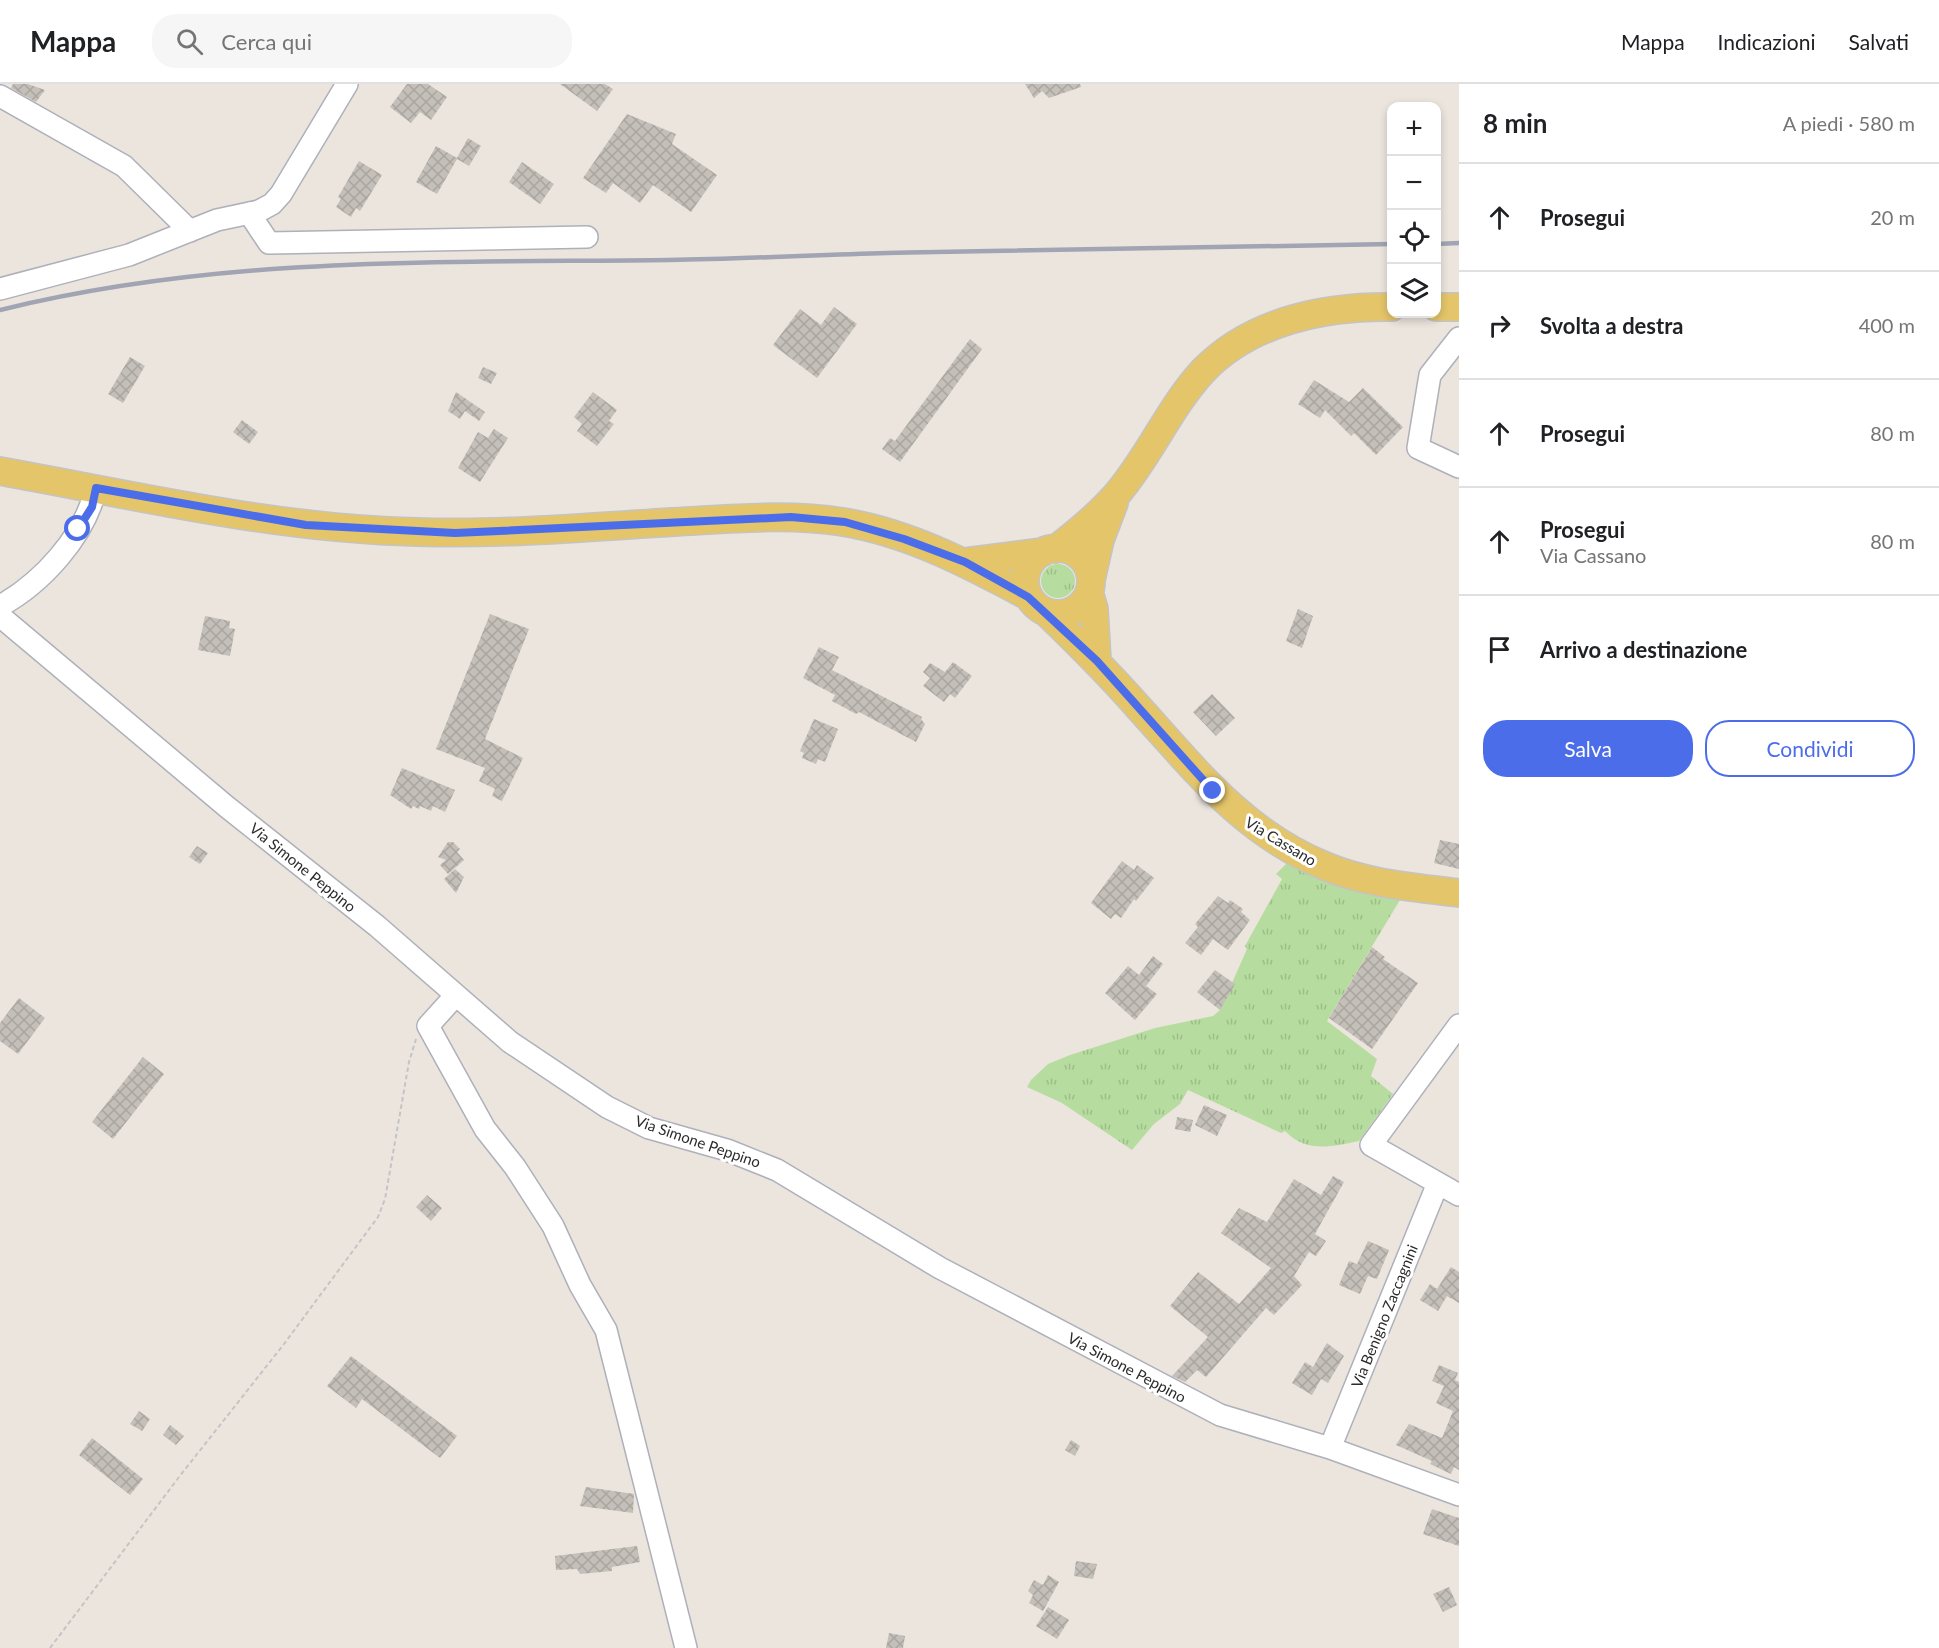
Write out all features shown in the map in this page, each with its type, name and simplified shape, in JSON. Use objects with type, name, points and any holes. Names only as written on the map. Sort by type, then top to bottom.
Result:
[{"type":"main road","points":[[1118,494],[1101,540],[1090,586],[1077,608],[1058,615],[1038,605],[1025,576],[1034,558],[1093,519],[1118,494],[1203,372],[1232,348],[1275,326],[1316,312],[1351,306],[1387,307]]},
{"type":"main road","points":[[1441,307],[1459,307]]},
{"type":"main road","name":"Via Cassano","points":[[0,471],[306,525],[455,533],[761,517],[820,519],[885,533],[965,562],[1038,605],[1097,661],[1213,791],[1260,831],[1308,859],[1348,874],[1377,882],[1459,893]]},
{"type":"main road","points":[[965,562],[1049,550],[1075,554],[1083,560],[1090,586],[1094,609],[1097,661]]},
{"type":"street","points":[[0,289],[129,255],[190,231],[272,204],[282,194],[347,84]]},
{"type":"street","points":[[0,96],[124,166],[190,231]]},
{"type":"street","points":[[244,214],[269,243],[586,237]]},
{"type":"street","points":[[1459,338],[1430,375],[1418,448],[1459,467]]},
{"type":"street","points":[[0,606],[31,588],[55,561],[92,507],[96,488]]},
{"type":"street","name":"Via Simone Peppino","points":[[0,616],[510,1042],[607,1107],[649,1128],[727,1150],[777,1170],[940,1268],[1220,1415],[1330,1448],[1459,1495]]},
{"type":"street","points":[[456,995],[428,1026],[485,1129],[515,1167],[553,1226],[580,1285],[606,1330],[686,1648]]},
{"type":"street","points":[[1459,1025],[1371,1145],[1459,1195]]},
{"type":"street","name":"Via Benigno Zaccagnini","points":[[1330,1448],[1438,1184]]},
{"type":"path","points":[[50,1648],[179,1477],[284,1344],[378,1217],[385,1199],[414,1042],[428,1026]]},
{"type":"green space","points":[[1058,564],[1070,569],[1075,581],[1070,593],[1058,598],[1046,593],[1041,581],[1046,569]]},
{"type":"green space","points":[[1287,863],[1403,895],[1327,1021],[1377,1059],[1371,1076],[1393,1094],[1359,1141],[1329,1146],[1301,1143],[1285,1131],[1281,1133],[1188,1090],[1180,1104],[1154,1124],[1132,1150],[1062,1103],[1027,1087],[1048,1064],[1070,1055],[1155,1028],[1213,1016],[1220,1010],[1247,949],[1245,946],[1282,879],[1276,874]]},
{"type":"building","points":[[13,84],[28,84],[45,90],[36,102],[11,88]]},
{"type":"building","points":[[407,84],[428,84],[447,97],[431,120],[420,112],[411,123],[390,107]]},
{"type":"building","points":[[560,84],[605,84],[613,89],[597,111]]},
{"type":"building","points":[[1025,84],[1080,84],[1081,87],[1049,98],[1042,91],[1034,98]]},
{"type":"building","points":[[627,114],[676,134],[672,144],[717,175],[691,212],[653,185],[640,203],[613,183],[606,193],[583,178]]},
{"type":"building","points":[[468,138],[481,146],[469,166],[457,159],[437,194],[416,182],[436,146],[457,158]]},
{"type":"building","points":[[359,161],[382,175],[360,211],[356,208],[351,217],[336,207],[341,199],[338,197]]},
{"type":"building","points":[[522,162],[554,184],[540,204],[509,182]]},
{"type":"building","points":[[834,307],[857,324],[817,378],[773,345],[800,309],[821,325]]},
{"type":"building","points":[[970,339],[982,349],[900,462],[882,449],[890,438],[895,441]]},
{"type":"building","points":[[130,357],[145,366],[123,403],[108,394]]},
{"type":"building","points":[[483,367],[497,373],[491,384],[478,378]]},
{"type":"building","points":[[1314,380],[1349,402],[1363,388],[1403,427],[1376,455],[1354,433],[1351,436],[1325,410],[1320,418],[1298,404]]},
{"type":"building","points":[[456,392],[485,412],[479,421],[465,411],[460,419],[448,411]]},
{"type":"building","points":[[593,392],[617,410],[609,421],[614,424],[597,446],[577,431],[582,424],[574,417]]},
{"type":"building","points":[[242,420],[258,432],[249,444],[233,432]]},
{"type":"building","points":[[494,429],[508,438],[480,482],[458,468],[478,432],[488,438]]},
{"type":"building","points":[[1298,609],[1313,616],[1302,648],[1286,641]]},
{"type":"building","points":[[490,614],[529,629],[485,739],[523,758],[502,801],[492,796],[495,789],[479,781],[485,768],[436,749]]},
{"type":"building","points":[[205,616],[230,621],[229,628],[235,629],[230,656],[198,650]]},
{"type":"building","points":[[819,647],[839,657],[832,670],[922,717],[925,724],[916,742],[859,712],[856,714],[832,701],[835,695],[803,678]]},
{"type":"building","points":[[953,662],[972,676],[955,698],[950,694],[944,702],[923,686],[930,678],[923,672],[930,663],[945,672]]},
{"type":"building","points":[[1212,694],[1235,718],[1216,736],[1193,712]]},
{"type":"building","points":[[814,719],[838,729],[825,762],[818,759],[816,764],[802,758],[804,753],[800,751]]},
{"type":"building","points":[[402,768],[455,790],[445,812],[433,806],[431,811],[420,806],[419,809],[413,806],[411,809],[390,795]]},
{"type":"building","points":[[1440,840],[1459,844],[1459,869],[1434,863]]},
{"type":"building","points":[[448,842],[453,842],[460,849],[457,852],[464,860],[448,874],[440,865],[446,860],[438,857]]},
{"type":"building","points":[[197,846],[208,853],[200,864],[189,857]]},
{"type":"building","points":[[1122,861],[1134,870],[1137,865],[1154,878],[1136,901],[1134,899],[1121,918],[1115,914],[1111,919],[1091,903]]},
{"type":"building","points":[[455,869],[464,877],[456,893],[444,879]]},
{"type":"building","points":[[1218,896],[1228,903],[1230,900],[1243,909],[1241,912],[1250,920],[1228,950],[1213,939],[1201,955],[1185,943],[1198,927],[1195,924]]},
{"type":"building","points":[[1372,947],[1385,957],[1383,959],[1418,983],[1372,1049],[1329,1018]]},
{"type":"building","points":[[1153,956],[1163,964],[1146,986],[1157,994],[1135,1020],[1105,993],[1128,966],[1139,975]]},
{"type":"building","points":[[1215,970],[1235,984],[1220,1010],[1197,992]]},
{"type":"building","points":[[19,998],[45,1018],[18,1054],[0,1041],[0,1023]]},
{"type":"building","points":[[143,1057],[164,1074],[113,1139],[92,1122]]},
{"type":"building","points":[[1204,1105],[1227,1115],[1217,1136],[1195,1125]]},
{"type":"building","points":[[1177,1117],[1193,1120],[1190,1132],[1175,1129]]},
{"type":"building","points":[[1333,1176],[1344,1182],[1315,1234],[1326,1241],[1316,1256],[1309,1252],[1294,1276],[1302,1285],[1274,1315],[1266,1308],[1206,1377],[1197,1370],[1185,1382],[1172,1376],[1208,1337],[1170,1306],[1198,1272],[1239,1304],[1271,1268],[1221,1233],[1239,1208],[1267,1222],[1294,1179],[1321,1195]]},
{"type":"building","points":[[427,1195],[442,1208],[431,1221],[416,1207]]},
{"type":"building","points":[[1368,1241],[1389,1250],[1377,1279],[1368,1276],[1360,1294],[1339,1285],[1349,1261],[1357,1264]]},
{"type":"building","points":[[1451,1267],[1459,1272],[1459,1303],[1447,1296],[1438,1311],[1420,1300],[1430,1284],[1437,1289]]},
{"type":"building","points":[[1327,1343],[1344,1356],[1328,1383],[1321,1379],[1312,1395],[1292,1383],[1305,1362],[1313,1367]]},
{"type":"building","points":[[351,1356],[457,1436],[440,1458],[362,1399],[356,1408],[327,1386]]},
{"type":"building","points":[[1439,1365],[1458,1373],[1455,1380],[1459,1382],[1459,1470],[1454,1467],[1451,1474],[1430,1464],[1432,1461],[1396,1445],[1409,1424],[1442,1438],[1453,1411],[1436,1403],[1444,1386],[1432,1381]]},
{"type":"building","points":[[139,1411],[150,1419],[142,1431],[130,1424]]},
{"type":"building","points":[[170,1425],[184,1436],[176,1445],[163,1435]]},
{"type":"building","points":[[92,1438],[143,1479],[130,1495],[79,1455]]},
{"type":"building","points":[[1071,1440],[1080,1446],[1075,1456],[1065,1450]]},
{"type":"building","points":[[586,1487],[634,1494],[633,1513],[580,1506]]},
{"type":"building","points":[[1432,1509],[1459,1518],[1459,1546],[1423,1534]]},
{"type":"building","points":[[637,1546],[640,1562],[612,1567],[612,1571],[580,1574],[577,1569],[556,1570],[555,1556]]},
{"type":"building","points":[[1076,1561],[1097,1564],[1093,1579],[1074,1576]]},
{"type":"building","points":[[1048,1575],[1059,1582],[1043,1611],[1029,1603],[1033,1595],[1028,1591],[1034,1580],[1043,1585]]},
{"type":"building","points":[[1449,1587],[1457,1605],[1443,1612],[1433,1594]]},
{"type":"building","points":[[1048,1607],[1069,1620],[1057,1639],[1036,1626]]},
{"type":"building","points":[[889,1633],[905,1636],[903,1648],[886,1648]]},
{"type":"railway","points":[[1441,244],[1459,243]]},
{"type":"railway","points":[[0,310],[83,292],[167,279],[333,266],[1387,244]]},
{"type":"route","points":[[78,529],[92,507],[96,488],[230,513],[335,529],[455,533],[770,517],[845,522],[904,539],[965,562],[1028,597],[1097,661],[1213,791]]}]
